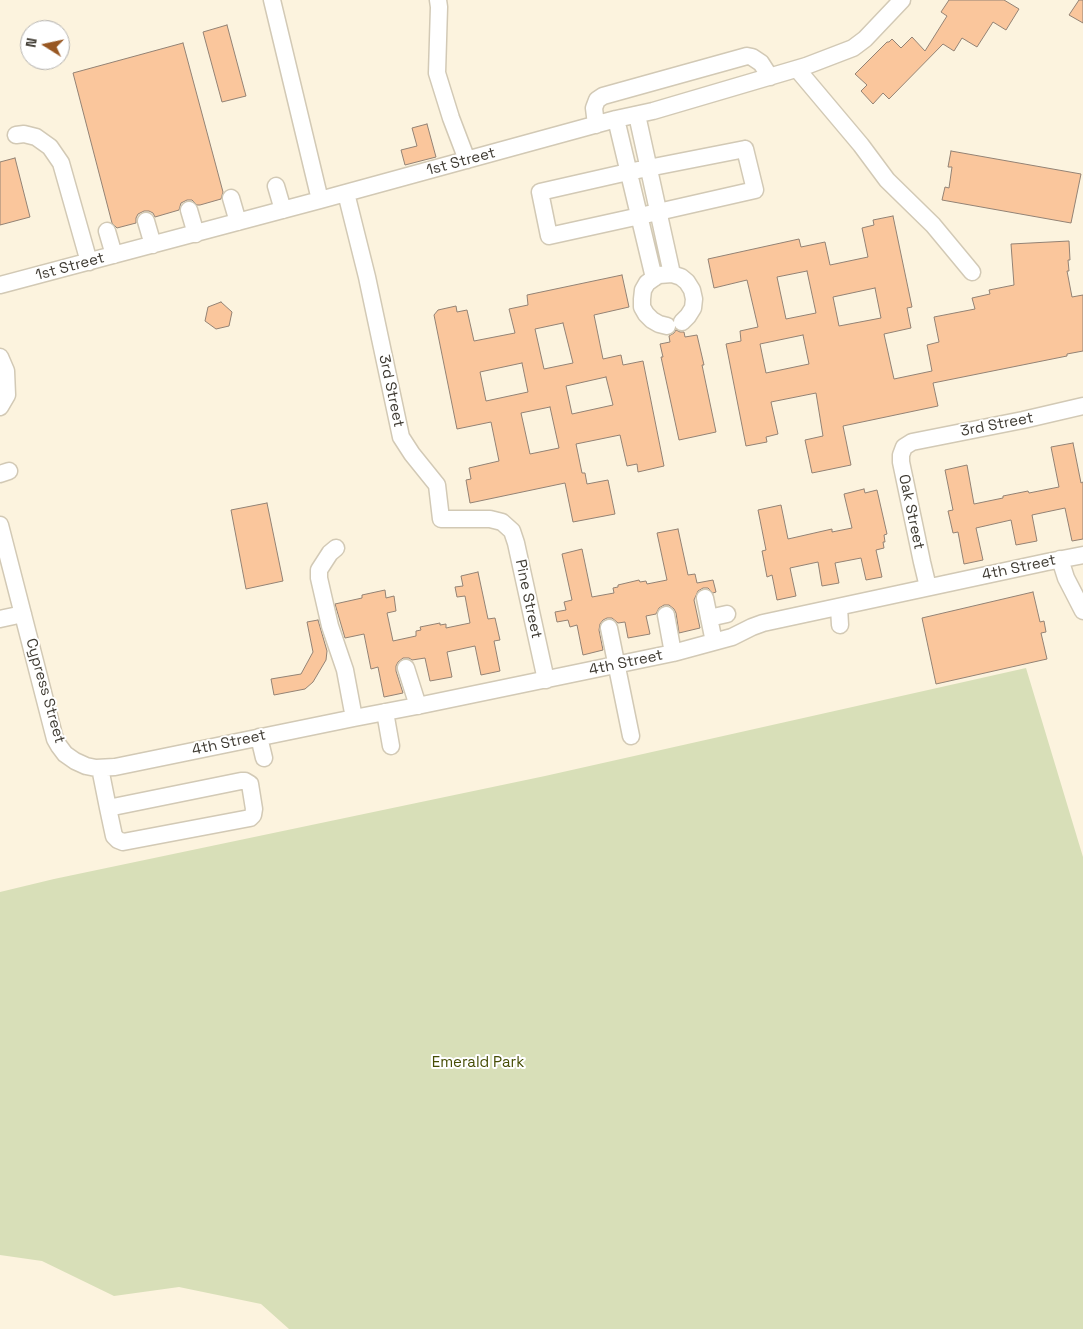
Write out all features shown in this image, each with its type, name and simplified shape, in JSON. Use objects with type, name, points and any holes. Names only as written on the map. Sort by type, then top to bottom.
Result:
[{"type":"street","points":[[272,0],[320,200]]},
{"type":"street","points":[[438,0],[440,7],[437,73],[467,160]]},
{"type":"street","name":"1st Street","points":[[3,287],[88,262],[616,119],[637,115],[796,69],[835,56],[852,48],[865,39],[902,0]]},
{"type":"street","points":[[596,125],[594,108],[596,100],[603,96],[747,56],[761,63],[770,77]]},
{"type":"street","points":[[796,69],[887,180],[933,225],[972,272]]},
{"type":"street","points":[[637,115],[672,274]]},
{"type":"street","points":[[616,119],[654,278]]},
{"type":"street","points":[[16,135],[24,134],[36,137],[50,146],[61,163],[88,262]]},
{"type":"street","points":[[745,149],[755,190],[549,236],[540,192],[649,168],[745,149]]},
{"type":"street","points":[[276,186],[283,210]]},
{"type":"street","name":"3rd Street","points":[[346,193],[367,277],[401,437],[437,485],[439,524],[490,519],[502,522]]},
{"type":"street","points":[[231,198],[238,222]]},
{"type":"street","points":[[189,210],[196,234]]},
{"type":"street","points":[[146,221],[153,245]]},
{"type":"street","points":[[107,231],[114,255]]},
{"type":"street","points":[[672,274],[687,282],[692,290],[694,299],[692,308],[688,316],[674,324],[659,324],[646,314],[642,307],[643,290],[647,283],[659,275],[672,274]]},
{"type":"street","points":[[0,357],[6,371],[7,395],[0,407]]},
{"type":"street","name":"3rd Street","points":[[912,442],[1083,406]]},
{"type":"street","name":"Oak Street","points":[[912,442],[904,446],[901,462],[928,587]]},
{"type":"street","name":"Pine Street","points":[[502,522],[512,531],[516,543],[546,680]]},
{"type":"street","name":"Cypress Street","points":[[0,525],[55,740],[59,746],[75,761],[86,766],[100,768],[114,767],[166,756]]},
{"type":"street","points":[[336,548],[330,553],[319,570],[319,578],[330,626],[345,670],[354,718]]},
{"type":"street","name":"4th Street","points":[[166,756],[673,653],[732,637],[763,623],[1083,555]]},
{"type":"street","points":[[1060,559],[1066,578],[1083,611]]},
{"type":"street","points":[[705,598],[714,642]]},
{"type":"street","points":[[839,607],[840,625]]},
{"type":"street","points":[[0,619],[22,614]]},
{"type":"street","points":[[666,614],[673,653]]},
{"type":"street","points":[[709,618],[727,614]]},
{"type":"street","points":[[609,628],[631,736]]},
{"type":"street","points":[[406,668],[418,706]]},
{"type":"street","points":[[385,712],[391,746]]},
{"type":"street","points":[[259,737],[264,758]]},
{"type":"street","points":[[100,768],[108,808],[114,836],[123,842],[250,818],[253,815],[254,808],[250,784],[246,781],[108,808]]},
{"type":"green space","name":"Emerald Park","points":[[1026,668],[1083,857],[1083,1329],[289,1329],[261,1304],[179,1287],[114,1296],[42,1261],[0,1255],[0,892],[545,776]]},
{"type":"building","points":[[949,0],[1004,0],[1019,9],[1006,30],[993,22],[977,47],[962,38],[954,51],[943,44],[889,99],[883,93],[873,104],[861,91],[867,85],[855,74],[892,39],[901,48],[912,37],[925,51],[947,16],[941,12]]},
{"type":"building","points":[[1079,0],[1083,0],[1083,23],[1069,15]]},
{"type":"building","points":[[227,25],[246,96],[222,102],[203,32]]},
{"type":"building","points":[[183,43],[223,192],[221,199],[200,205],[197,205],[192,200],[187,200],[181,203],[179,210],[155,217],[153,213],[144,211],[138,214],[136,223],[117,228],[112,223],[73,73]]},
{"type":"building","points":[[427,124],[436,157],[405,165],[401,150],[417,146],[412,128]]},
{"type":"building","points":[[951,151],[1081,174],[1071,223],[942,200],[945,187],[949,188],[952,167],[948,167]]},
{"type":"building","points":[[15,158],[30,217],[0,225],[0,162]]},
{"type":"building","points":[[893,216],[912,307],[907,308],[911,328],[884,334],[894,379],[932,371],[927,345],[939,342],[934,317],[975,309],[972,298],[990,294],[989,290],[1014,285],[1011,244],[1069,241],[1070,260],[1068,260],[1069,271],[1067,271],[1072,297],[1083,295],[1083,351],[1067,354],[1067,356],[933,383],[938,406],[843,426],[851,465],[812,473],[805,440],[823,436],[816,393],[771,402],[778,434],[766,437],[767,442],[746,446],[726,344],[741,341],[740,331],[758,327],[747,280],[714,288],[708,259],[799,239],[801,247],[825,242],[830,265],[868,257],[862,228],[874,225],[873,220]],"holes":[[[807,271],[816,313],[786,319],[777,277]],[[875,288],[881,318],[839,326],[833,297]],[[803,335],[809,364],[766,373],[760,344]]]},
{"type":"building","points":[[622,275],[629,307],[594,315],[603,359],[621,355],[623,365],[643,361],[664,466],[638,472],[637,464],[627,466],[620,435],[576,444],[582,473],[585,473],[587,484],[608,480],[615,514],[573,522],[565,483],[470,503],[466,480],[471,479],[469,468],[499,461],[491,422],[457,429],[434,315],[438,310],[456,306],[457,312],[467,310],[474,341],[515,333],[509,309],[528,305],[527,295]],"holes":[[[563,323],[573,363],[544,369],[535,329]],[[522,363],[528,392],[486,401],[480,372]],[[606,377],[613,405],[572,414],[566,386]],[[550,407],[559,448],[530,454],[521,413]]]},
{"type":"building","points":[[221,302],[232,312],[229,326],[216,329],[205,321],[208,307]]},
{"type":"building","points":[[676,330],[684,332],[685,337],[697,335],[716,432],[679,440],[661,357],[663,357],[660,344],[670,342],[669,336]]},
{"type":"building","points":[[1073,443],[1081,483],[1083,482],[1083,539],[1072,541],[1065,508],[1032,515],[1037,541],[1016,545],[1011,520],[976,528],[983,560],[964,564],[958,532],[953,533],[948,511],[953,510],[945,470],[967,465],[974,504],[1028,491],[1029,493],[1059,487],[1051,447]]},
{"type":"building","points":[[864,489],[865,493],[877,490],[887,534],[884,535],[884,548],[876,550],[882,577],[866,580],[861,558],[835,563],[839,583],[822,586],[818,562],[790,568],[796,596],[777,600],[772,575],[767,577],[762,551],[766,550],[758,510],[781,505],[788,539],[832,529],[832,532],[852,528],[844,494]]},
{"type":"building","points":[[267,503],[283,581],[246,589],[231,510]]},
{"type":"building","points":[[678,529],[688,575],[695,574],[697,583],[713,580],[716,592],[713,593],[708,588],[703,588],[698,591],[694,600],[700,628],[679,633],[676,613],[669,605],[659,608],[656,614],[646,616],[650,634],[628,638],[625,622],[618,623],[612,618],[607,618],[600,624],[599,630],[603,650],[583,655],[577,625],[570,627],[568,620],[557,622],[555,612],[566,610],[564,602],[572,600],[562,554],[582,549],[592,597],[614,593],[613,588],[618,587],[618,585],[639,580],[640,582],[646,581],[647,584],[667,580],[657,533]]},
{"type":"building","points":[[478,572],[488,619],[495,618],[500,640],[494,641],[500,671],[481,675],[475,646],[447,652],[452,677],[430,681],[425,658],[412,660],[403,658],[398,662],[396,671],[403,693],[384,697],[378,667],[371,669],[364,634],[345,638],[335,604],[362,598],[362,595],[385,590],[386,598],[394,596],[396,611],[387,613],[393,641],[416,636],[416,631],[421,630],[420,627],[440,623],[440,625],[446,624],[446,628],[470,623],[465,596],[457,597],[455,587],[463,586],[461,576]]},
{"type":"building","points":[[1033,592],[1040,622],[1044,621],[1046,632],[1041,633],[1047,659],[936,684],[922,618]]},
{"type":"building","points":[[318,620],[327,651],[326,660],[313,682],[305,689],[274,695],[271,679],[301,674],[313,652],[307,622]]}]
